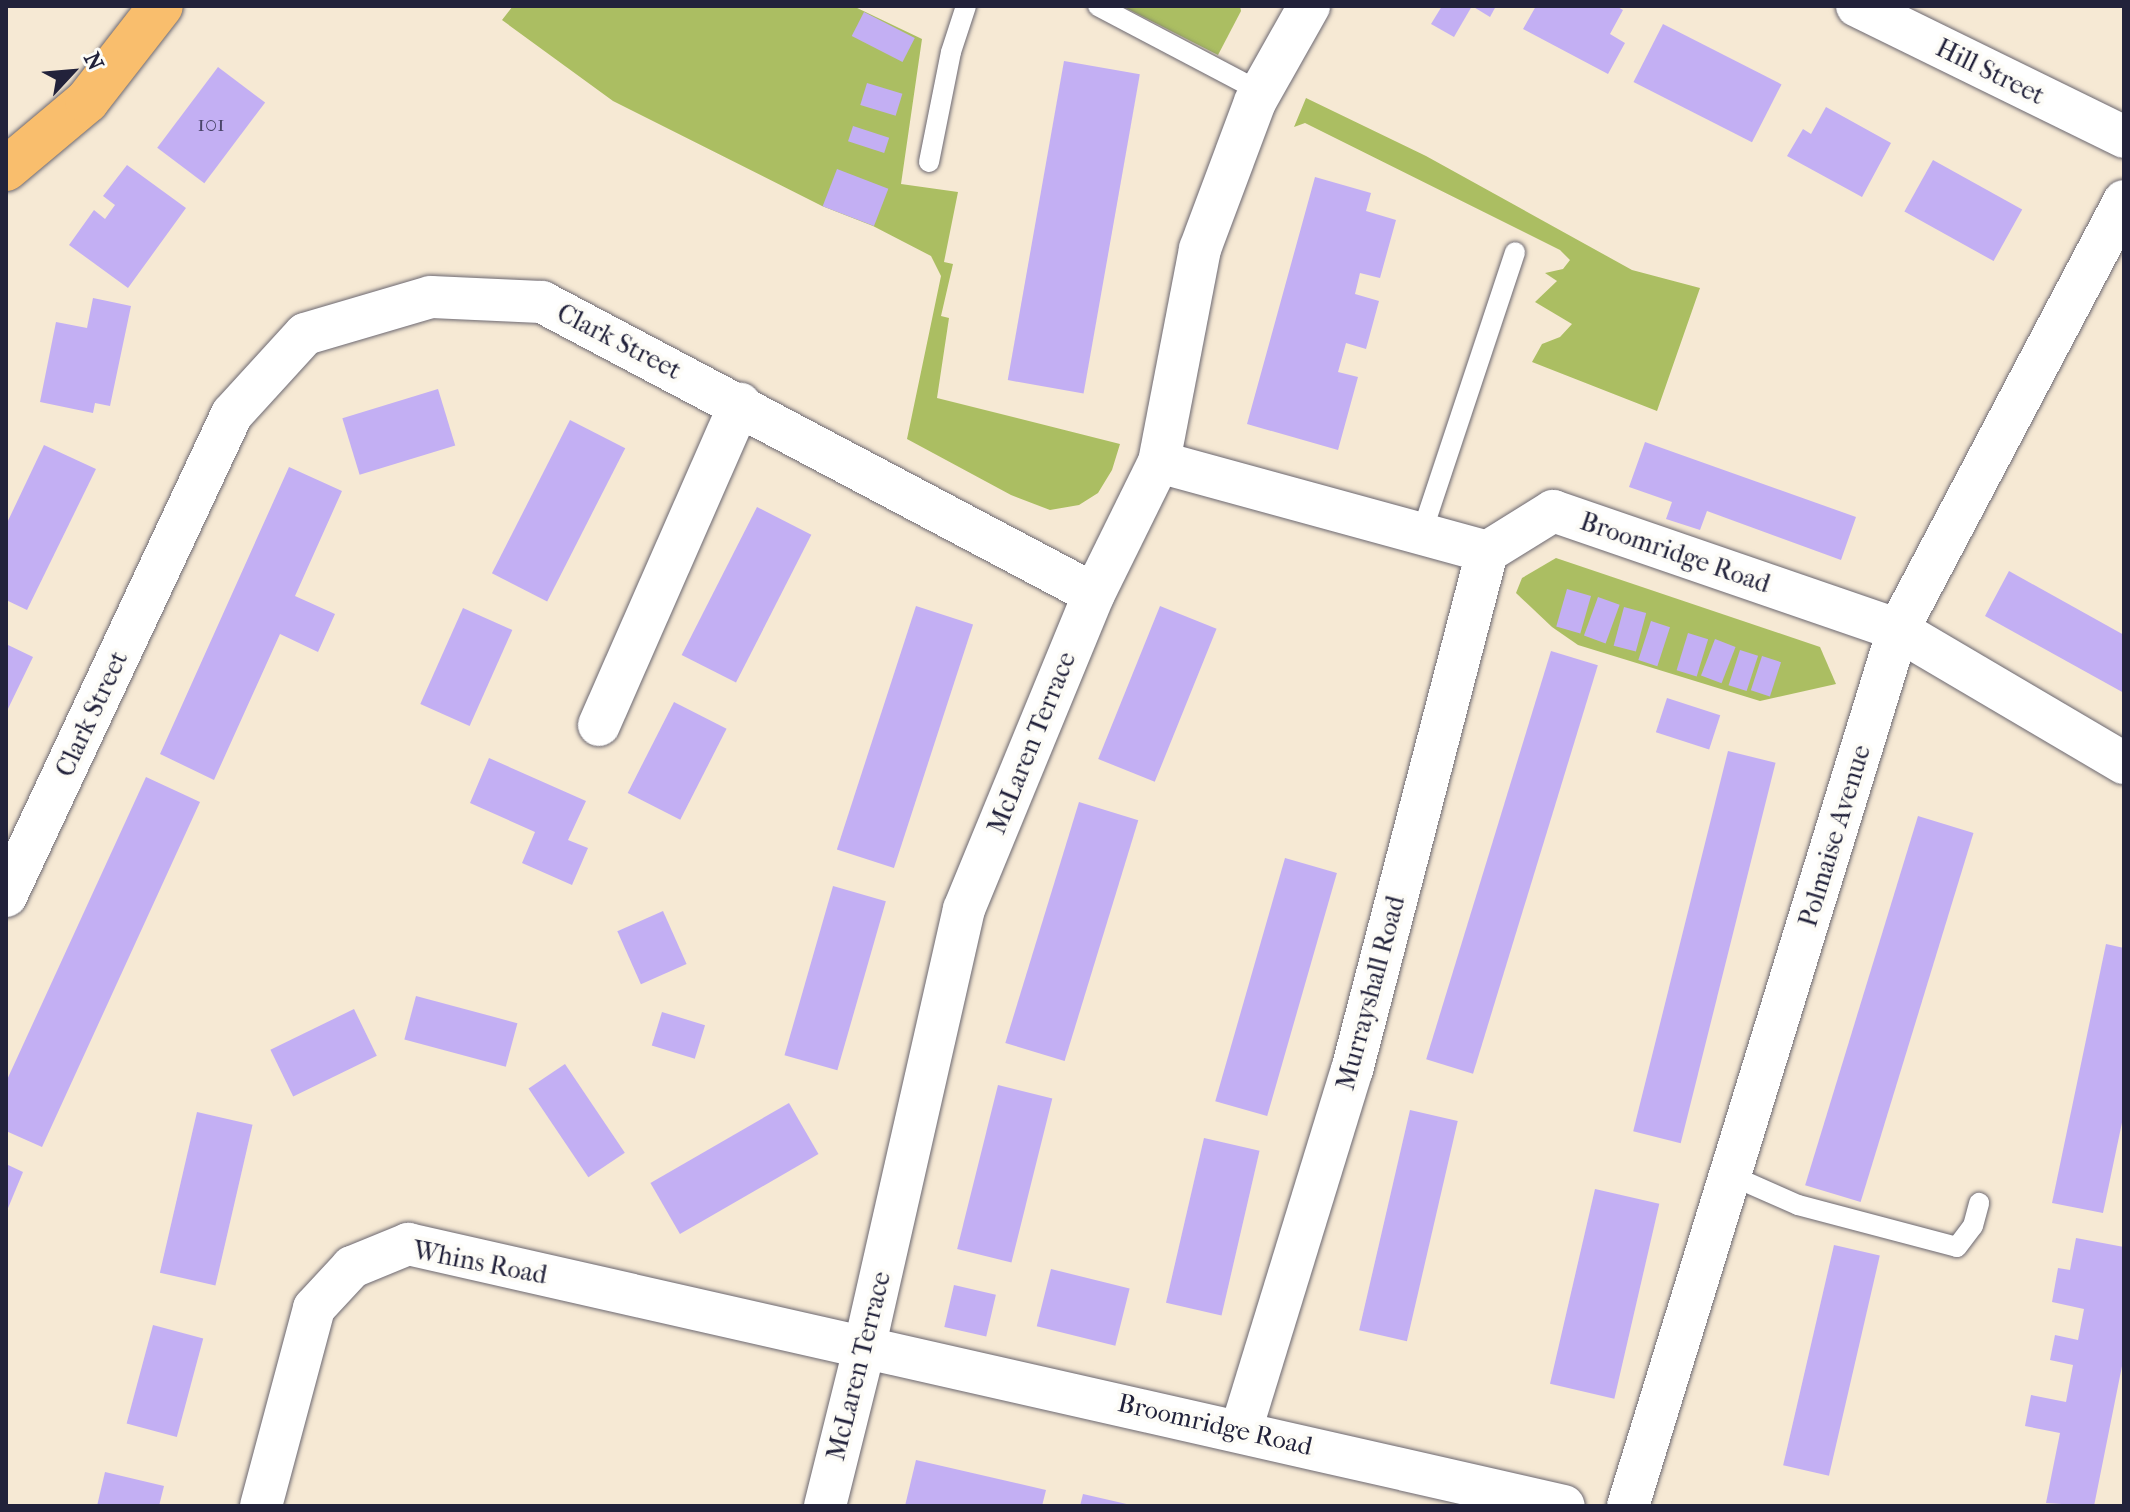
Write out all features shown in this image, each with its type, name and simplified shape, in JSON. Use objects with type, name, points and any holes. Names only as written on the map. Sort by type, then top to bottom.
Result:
[{"type":"main road","points":[[6,169],[87,101],[161,6]]},
{"type":"street","name":"McLaren Terrace","points":[[825,1506],[964,909],[1094,594],[1159,462],[1200,249],[1261,92],[1309,6]]},
{"type":"street","name":"Hill Street","points":[[1857,6],[2124,137]]},
{"type":"street","name":"Polmaise Avenue","points":[[1628,1506],[1898,630],[2124,201]]},
{"type":"street","name":"Clark Street","points":[[6,896],[232,414],[305,334],[431,297],[542,302],[740,404],[1094,594]]},
{"type":"street","points":[[599,725],[740,404]]},
{"type":"street","points":[[1159,462],[1487,552]]},
{"type":"street","name":"Broomridge Road","points":[[1487,552],[1553,511],[1898,630],[2124,763]]},
{"type":"street","name":"Murrayshall Road","points":[[1241,1430],[1352,1070],[1487,552]]},
{"type":"street","name":"Whins Road","points":[[261,1506],[314,1308],[352,1267],[408,1244],[864,1349]]},
{"type":"street","name":"Broomridge Road","points":[[864,1349],[1241,1430],[1564,1506]]},
{"type":"lane","points":[[929,162],[951,52],[966,6]]},
{"type":"lane","points":[[1098,6],[1261,92]]},
{"type":"lane","points":[[1421,535],[1515,252]]},
{"type":"lane","points":[[1730,1175],[1798,1205],[1957,1247],[1973,1226],[1979,1203]]},
{"type":"green space","points":[[513,6],[853,6],[922,39],[901,184],[958,192],[944,262],[953,264],[941,316],[949,318],[937,398],[1120,444],[1112,470],[1098,493],[1079,505],[1050,510],[1011,495],[907,439],[941,276],[931,256],[873,226],[822,206],[613,101],[502,20]]},
{"type":"green space","points":[[1122,6],[1240,6],[1241,11],[1218,55]]},
{"type":"green space","points":[[1306,98],[1426,156],[1632,270],[1700,288],[1657,411],[1532,362],[1542,344],[1560,337],[1572,324],[1535,302],[1557,281],[1545,273],[1563,269],[1570,260],[1560,250],[1305,123],[1294,127]]},
{"type":"green space","points":[[1556,558],[1820,647],[1836,684],[1760,701],[1578,645],[1552,627],[1516,593],[1522,578]]},
{"type":"building","points":[[1442,6],[1472,6],[1454,37],[1431,24]]},
{"type":"building","points":[[1472,6],[1496,6],[1490,17]]},
{"type":"building","points":[[1536,6],[1616,6],[1623,10],[1610,34],[1625,43],[1608,74],[1523,29]]},
{"type":"building","points":[[864,12],[915,38],[903,62],[852,36]]},
{"type":"building","points":[[1663,24],[1782,84],[1752,142],[1633,82]]},
{"type":"building","points":[[1064,61],[1140,74],[1084,393],[1008,380]]},
{"type":"building","points":[[218,67],[265,103],[204,183],[157,148]]},
{"type":"building","points":[[867,83],[902,94],[896,116],[860,105]]},
{"type":"building","points":[[1826,107],[1891,143],[1862,197],[1787,156],[1803,129],[1811,134]]},
{"type":"building","points":[[853,126],[889,138],[884,153],[848,141]]},
{"type":"building","points":[[1933,160],[2022,209],[1994,261],[1904,212]]},
{"type":"building","points":[[127,165],[186,208],[128,288],[69,245],[94,210],[105,219],[115,205],[103,196]]},
{"type":"building","points":[[837,169],[888,189],[874,226],[823,206]]},
{"type":"building","points":[[1315,177],[1371,193],[1366,211],[1396,220],[1380,278],[1360,273],[1355,294],[1379,301],[1366,349],[1346,343],[1338,372],[1358,377],[1338,450],[1247,424]]},
{"type":"building","points":[[93,298],[131,306],[110,406],[95,403],[93,413],[40,402],[56,322],[87,328]]},
{"type":"building","points":[[438,389],[455,445],[360,475],[342,418]]},
{"type":"building","points":[[570,420],[625,448],[547,601],[492,573]]},
{"type":"building","points":[[1645,442],[1856,517],[1841,560],[1707,511],[1700,530],[1666,519],[1672,502],[1629,487]]},
{"type":"building","points":[[44,445],[96,469],[27,610],[6,600],[6,525]]},
{"type":"building","points":[[289,467],[342,491],[295,596],[335,614],[318,652],[280,634],[214,780],[160,754]]},
{"type":"building","points":[[757,507],[811,535],[736,683],[682,655]]},
{"type":"building","points":[[2009,571],[2124,635],[2124,693],[1985,616]]},
{"type":"building","points":[[1567,589],[1591,596],[1580,633],[1556,626]]},
{"type":"building","points":[[1598,597],[1620,605],[1606,643],[1584,636]]},
{"type":"building","points":[[916,606],[973,625],[894,868],[837,849]]},
{"type":"building","points":[[1160,606],[1217,629],[1155,782],[1098,759]]},
{"type":"building","points":[[1624,607],[1646,613],[1636,652],[1614,646]]},
{"type":"building","points":[[463,608],[512,630],[470,726],[420,704]]},
{"type":"building","points":[[1651,621],[1670,627],[1657,666],[1638,660]]},
{"type":"building","points":[[1688,633],[1708,639],[1697,676],[1677,670]]},
{"type":"building","points":[[1715,639],[1736,647],[1722,683],[1701,675]]},
{"type":"building","points":[[6,644],[33,657],[6,713]]},
{"type":"building","points":[[1740,650],[1758,656],[1747,691],[1729,685]]},
{"type":"building","points":[[1551,651],[1598,665],[1473,1074],[1426,1059]]},
{"type":"building","points":[[1762,656],[1781,662],[1770,696],[1751,690]]},
{"type":"building","points":[[1667,698],[1720,715],[1709,750],[1656,732]]},
{"type":"building","points":[[674,702],[727,729],[680,820],[628,793]]},
{"type":"building","points":[[1728,751],[1776,763],[1681,1143],[1633,1131]]},
{"type":"building","points":[[489,758],[586,801],[568,840],[588,848],[572,885],[522,863],[535,832],[470,803]]},
{"type":"building","points":[[146,777],[200,802],[42,1147],[6,1131],[6,1082]]},
{"type":"building","points":[[1079,802],[1138,820],[1065,1061],[1005,1043]]},
{"type":"building","points":[[1918,816],[1973,833],[1861,1202],[1805,1185]]},
{"type":"building","points":[[1285,858],[1337,873],[1267,1116],[1215,1101]]},
{"type":"building","points":[[833,886],[886,901],[837,1070],[784,1055]]},
{"type":"building","points":[[663,911],[687,964],[641,984],[617,931]]},
{"type":"building","points":[[2106,944],[2124,948],[2124,1113],[2103,1213],[2052,1203]]},
{"type":"building","points":[[416,996],[517,1023],[506,1067],[404,1039]]},
{"type":"building","points":[[354,1009],[377,1056],[293,1097],[270,1050]]},
{"type":"building","points":[[662,1012],[705,1025],[695,1059],[652,1045]]},
{"type":"building","points":[[565,1064],[625,1153],[588,1177],[529,1089]]},
{"type":"building","points":[[998,1085],[1052,1099],[1011,1263],[957,1249]]},
{"type":"building","points":[[789,1103],[819,1154],[680,1234],[650,1183]]},
{"type":"building","points":[[1410,1110],[1458,1121],[1407,1341],[1359,1330]]},
{"type":"building","points":[[197,1112],[253,1125],[215,1286],[160,1273]]},
{"type":"building","points":[[1204,1138],[1260,1151],[1222,1315],[1166,1303]]},
{"type":"building","points":[[6,1164],[23,1172],[6,1213]]},
{"type":"building","points":[[1595,1189],[1659,1204],[1614,1399],[1550,1384]]},
{"type":"building","points":[[2076,1238],[2124,1247],[2124,1356],[2094,1506],[2046,1503],[2060,1433],[2025,1426],[2031,1395],[2066,1402],[2073,1365],[2050,1360],[2055,1335],[2078,1340],[2084,1309],[2052,1302],[2058,1268],[2070,1270]]},
{"type":"building","points":[[1834,1245],[1880,1256],[1829,1476],[1783,1465]]},
{"type":"building","points":[[1051,1269],[1130,1289],[1115,1346],[1037,1326]]},
{"type":"building","points":[[954,1285],[996,1295],[986,1337],[944,1327]]},
{"type":"building","points":[[153,1325],[203,1338],[177,1437],[127,1424]]},
{"type":"building","points":[[916,1460],[1046,1490],[1042,1506],[905,1506]]},
{"type":"building","points":[[105,1472],[164,1486],[159,1506],[97,1506]]},
{"type":"building","points":[[1083,1494],[1131,1505],[1131,1506],[1080,1506]]}]
